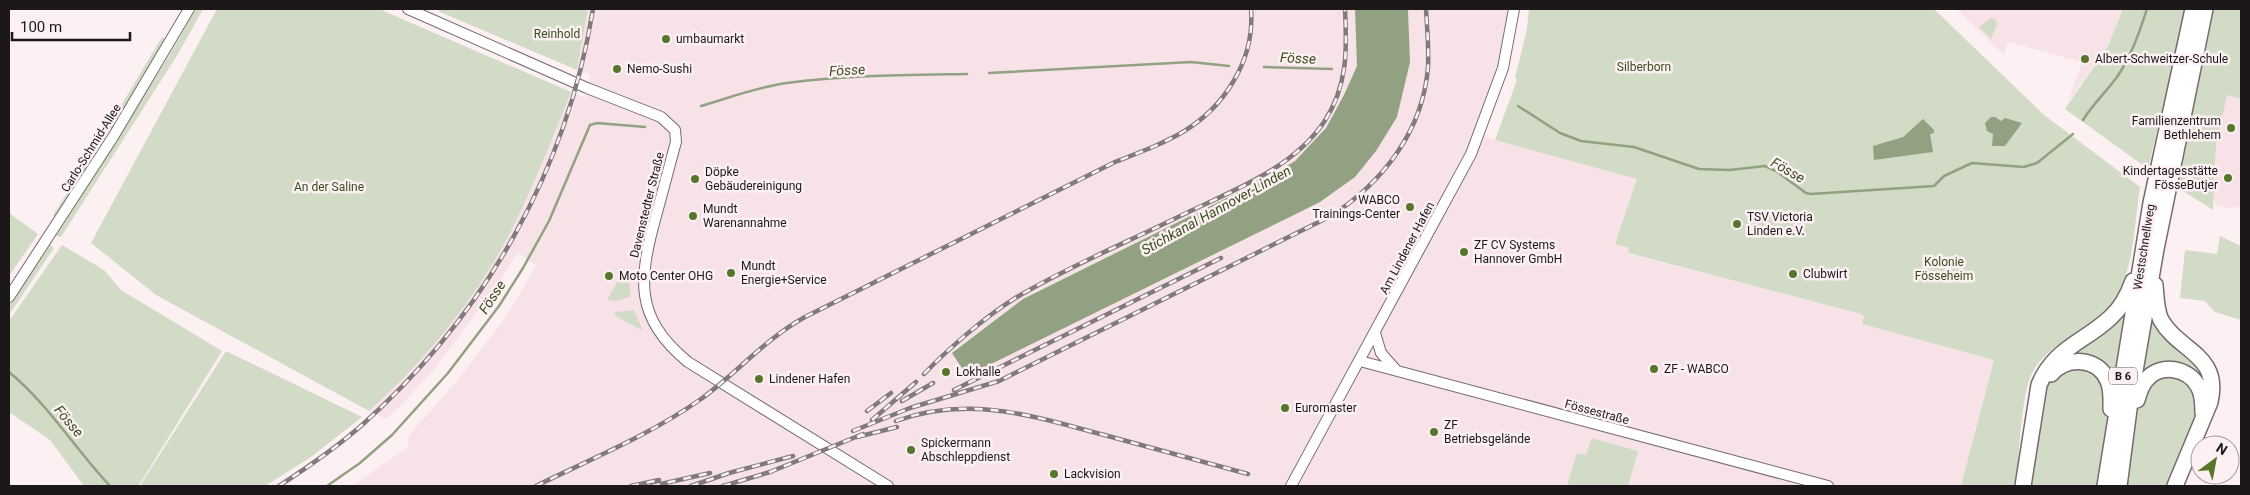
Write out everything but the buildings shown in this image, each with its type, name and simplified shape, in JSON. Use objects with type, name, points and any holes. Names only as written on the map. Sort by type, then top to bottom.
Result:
[{"type":"highway","name":"Westschnellweg","points":[[2105,486],[2192,9]]},
{"type":"highway","name":"Westschnellweg","points":[[2166,159],[2204,9]]},
{"type":"highway","name":"Westschnellweg","points":[[2119,486],[2128,428],[2146,265]]},
{"type":"highway","points":[[2023,486],[2037,399],[2045,371],[2057,358],[2110,318],[2146,265]]},
{"type":"highway","points":[[2146,265],[2160,319],[2170,331],[2202,359],[2209,372],[2212,392],[2202,422],[2175,486]]},
{"type":"highway","points":[[2037,399],[2053,372],[2066,362],[2086,362],[2100,370],[2108,380],[2111,394],[2111,449]]},
{"type":"highway","points":[[2128,428],[2141,386],[2146,379],[2156,372],[2168,370],[2188,375],[2198,386],[2203,404],[2202,422]]},
{"type":"street","name":"Carlo-Schmid-Allee","points":[[9,297],[113,137],[189,9]]},
{"type":"street","name":"Davenstedter Straße","points":[[408,9],[587,88],[661,117],[672,125],[677,135],[676,142],[643,268],[644,292],[648,309],[662,337],[688,362],[888,486]]},
{"type":"street","name":"Am Lindener Hafen","points":[[1291,486],[1460,176],[1480,135],[1503,68],[1514,9]]},
{"type":"street","points":[[1375,333],[1381,353],[1397,371]]},
{"type":"street","name":"Fössestraße","points":[[1360,361],[1828,486]]},
{"type":"shaded area","points":[[588,9],[1355,9],[1358,66],[1410,62],[1408,9],[1514,9],[1480,135],[1637,179],[1615,244],[1629,248],[1628,254],[1858,313],[1864,316],[1863,324],[1994,360],[1961,486],[352,486],[408,447],[409,435],[460,377],[505,318],[536,266],[518,252],[502,278],[437,366],[401,405],[386,419],[369,411],[423,357],[455,318],[488,270],[514,225],[571,92],[585,98],[590,75],[577,70]]},
{"type":"shaded area","name":"Albert-Schweitzer-Schule","points":[[1957,9],[2123,9],[2108,46],[2068,102],[2082,62],[2008,42],[2004,55]]},
{"type":"shaded area","points":[[2227,95],[2241,99],[2241,209],[2233,206],[2232,209],[2214,204],[2216,145]]},
{"type":"green space","points":[[196,9],[203,9],[178,54],[61,237],[56,236],[172,51]]},
{"type":"green space","name":"An der Saline","points":[[217,9],[379,9],[571,92],[522,209],[485,276],[431,348],[369,411],[156,295],[91,243]]},
{"type":"green space","name":"Reinhold","points":[[437,9],[588,9],[577,70],[440,12]]},
{"type":"green space","points":[[1529,9],[1934,9],[2044,115],[2140,187],[2128,269],[2116,298],[2098,318],[2048,353],[2032,373],[2025,396],[2016,486],[1961,486],[1994,360],[1862,324],[1864,316],[1858,313],[1628,253],[1629,248],[1615,244],[1637,179],[1495,140],[1517,80],[1515,78],[1527,29]]},
{"type":"green space","points":[[2123,9],[2186,9],[2148,169],[2065,109],[2108,46]]},
{"type":"green space","points":[[2210,9],[2241,9],[2241,99],[2227,95],[2216,145],[2213,210],[2175,186]]},
{"type":"green space","points":[[1991,18],[1995,19],[1997,25],[1991,39],[1979,27]]},
{"type":"green space","points":[[162,37],[165,39],[111,131],[107,129]]},
{"type":"green space","points":[[103,136],[106,138],[56,218],[53,215]]},
{"type":"green space","points":[[9,213],[38,234],[9,276]]},
{"type":"green space","points":[[2220,236],[2241,246],[2241,320],[2215,312],[2205,301],[2180,298],[2185,250],[2217,254]]},
{"type":"green space","points":[[50,245],[54,248],[9,315],[9,304]]},
{"type":"green space","points":[[62,245],[104,270],[121,290],[222,351],[139,485],[141,486],[84,486],[50,440],[9,412],[9,321]]},
{"type":"green space","points":[[621,275],[629,281],[631,296],[618,301],[607,300]]},
{"type":"green space","points":[[2127,307],[2116,386],[2067,356]]},
{"type":"green space","points":[[634,310],[643,331],[614,315],[616,312]]},
{"type":"green space","points":[[2151,311],[2198,362],[2206,385],[2197,377],[2141,377]]},
{"type":"green space","points":[[226,351],[362,417],[311,457],[265,486],[144,486],[141,484]]},
{"type":"green space","points":[[2094,365],[2111,403],[2102,486],[2023,486],[2037,399],[2053,372]]},
{"type":"green space","points":[[2156,372],[2182,372],[2202,394],[2192,435],[2190,435],[2179,486],[2127,486],[2138,395]]},
{"type":"green space","points":[[1592,438],[1638,451],[1628,486],[1567,486],[1577,453],[1586,455]]},
{"type":"water","name":"Stichkanal Hannover-Linden","points":[[1355,9],[1408,9],[1410,62],[1397,117],[1376,151],[1355,177],[1320,202],[967,376],[952,353],[1023,299],[1267,178],[1295,161],[1326,128],[1357,66]]},
{"type":"water","points":[[1991,117],[2001,121],[2005,118],[2022,123],[2005,146],[1992,146],[1993,134],[1987,131],[1985,123]]},
{"type":"water","points":[[1923,119],[1934,130],[1934,133],[1930,134],[1933,152],[1874,160],[1873,146],[1903,137]]},
{"type":"waterway","name":"Fösse","points":[[2083,120],[2122,69],[2135,44],[2147,9]]},
{"type":"waterway","name":"Fösse","points":[[989,73],[1191,62],[1229,66]]},
{"type":"waterway","name":"Fösse","points":[[1264,67],[1332,69]]},
{"type":"waterway","name":"Fösse","points":[[701,106],[754,90],[809,80],[899,75],[967,74]]},
{"type":"waterway","name":"Fösse","points":[[1518,106],[1560,133],[1581,141],[1634,147],[1699,169],[1730,170],[1765,166],[1776,171],[1806,193],[1811,194],[1934,186],[1944,176],[1972,163],[2024,167],[2037,163],[2073,134]]},
{"type":"waterway","name":"Fösse","points":[[327,486],[360,463],[392,435],[448,373],[499,306],[549,221],[590,125],[597,123],[645,127]]},
{"type":"waterway","name":"Fösse","points":[[9,372],[37,399],[110,486]]},
{"type":"railway","points":[[279,486],[322,457],[362,425],[406,382],[446,337],[482,288],[514,237],[541,183],[563,127],[581,69],[593,9]]},
{"type":"railway","points":[[536,486],[620,446],[682,412],[714,389],[777,335],[805,317],[1115,162],[1182,133],[1210,112],[1233,82],[1248,47],[1251,9]]},
{"type":"railway","points":[[924,374],[968,333],[1017,297],[1076,266],[1257,179],[1294,154],[1324,122],[1338,95],[1346,53],[1345,9]]},
{"type":"railway","points":[[853,431],[910,408],[999,381],[1331,216],[1350,202],[1383,171],[1409,133],[1425,90],[1428,67],[1426,9]]},
{"type":"railway","points":[[954,390],[1221,258]]},
{"type":"railway","points":[[872,420],[916,382]]},
{"type":"railway","points":[[902,401],[933,383]]},
{"type":"railway","points":[[867,411],[891,393]]},
{"type":"railway","points":[[896,421],[924,413],[950,409],[1003,411],[1055,422],[1248,474]]},
{"type":"railway","points":[[857,437],[897,427]]},
{"type":"railway","points":[[723,486],[770,472],[863,434]]},
{"type":"railway","points":[[691,486],[729,473],[793,456]]},
{"type":"railway","points":[[652,486],[710,473]]},
{"type":"railway","points":[[631,486],[659,480]]},
{"type":"place","name":"umbaumarkt","points":[[666,39]]},
{"type":"place","name":"Albert-Schweitzer-Schule","points":[[2085,59]]},
{"type":"place","name":"Nemo-Sushi","points":[[617,69]]},
{"type":"place","name":"Familienzentrum Bethlehem","points":[[2231,128]]},
{"type":"place","name":"Kindertagesstätte FösseButjer","points":[[2228,178]]},
{"type":"place","name":"Döpke Gebäudereinigung","points":[[695,179]]},
{"type":"place","name":"WABCO Trainings-Center","points":[[1410,207]]},
{"type":"place","name":"Mundt Warenannahme","points":[[693,216]]},
{"type":"place","name":"TSV Victoria Linden e.V.","points":[[1737,224]]},
{"type":"place","name":"ZF CV Systems Hannover GmbH","points":[[1464,252]]},
{"type":"place","name":"Mundt Energie+Service","points":[[731,273]]},
{"type":"place","name":"Clubwirt","points":[[1793,274]]},
{"type":"place","name":"Moto Center OHG","points":[[609,276]]},
{"type":"place","name":"ZF - WABCO","points":[[1654,369]]},
{"type":"place","name":"Lokhalle","points":[[946,372]]},
{"type":"place","name":"Lindener Hafen","points":[[759,379]]},
{"type":"place","name":"Euromaster","points":[[1285,408]]},
{"type":"place","name":"ZF Betriebsgelände","points":[[1434,432]]},
{"type":"place","name":"Spickermann Abschleppdienst","points":[[911,450]]},
{"type":"place","name":"Lackvision","points":[[1054,474]]},
{"type":"park label","name":"Silberborn","points":[[1644,67]]},
{"type":"park label","name":"Kolonie Fösseheim","points":[[1944,269]]}]
